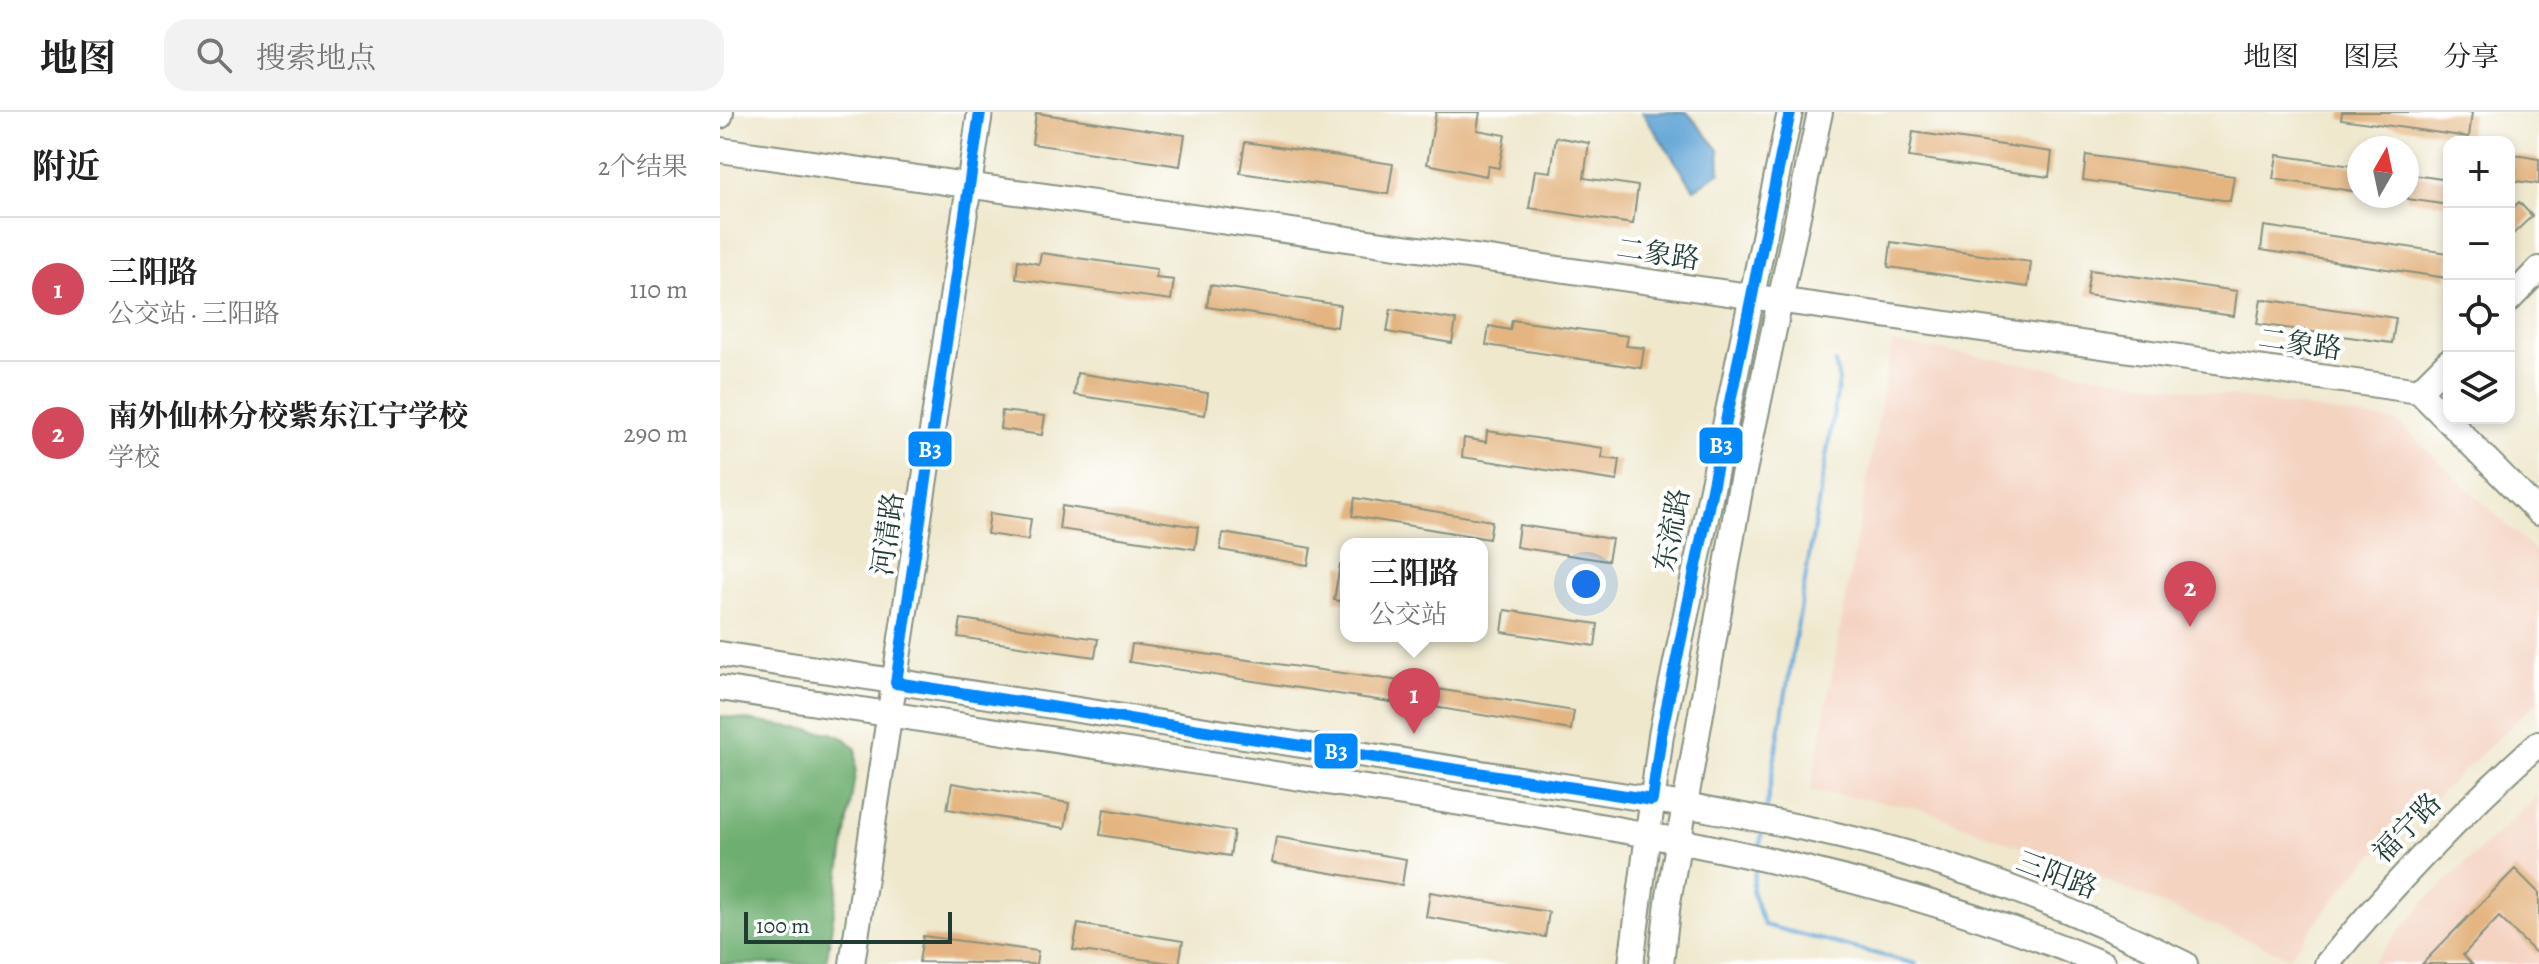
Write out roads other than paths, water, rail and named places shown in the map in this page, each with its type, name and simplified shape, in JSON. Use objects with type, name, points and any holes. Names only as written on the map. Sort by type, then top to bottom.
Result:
[{"type":"main road","name":"河清路","points":[[852,964],[980,112]]},
{"type":"main road","name":"东流路","points":[[1631,964],[1661,735],[1790,112]]},
{"type":"main road","points":[[1661,964],[1685,805],[1740,490],[1820,112]]},
{"type":"main road","name":"二象路","points":[[720,150],[2419,391]]},
{"type":"main road","points":[[2515,294],[2539,269]]},
{"type":"main road","points":[[2443,367],[2419,391],[2539,513]]},
{"type":"main road","name":"三阳路","points":[[720,654],[1685,805],[1791,825],[1909,854],[1983,879],[2082,917],[2178,962]]},
{"type":"main road","points":[[720,688],[1566,819],[1648,835],[1788,864],[1972,914],[2103,964]]},
{"type":"main road","name":"福宁路","points":[[2327,964],[2383,895],[2478,798],[2539,743]]},
{"type":"water","points":[[1642,112],[1687,112],[1719,150],[1720,172],[1694,189]]},
{"type":"waterway","points":[[1766,810],[1839,381],[1835,363]]},
{"type":"waterway","points":[[1759,850],[1763,827]]},
{"type":"waterway","points":[[1756,866],[1752,891],[1764,925],[1916,964]]},
{"type":"place","name":"南外仙林分校紫东江宁学校","points":[[2190,627]]},
{"type":"place","name":"三阳路","points":[[1414,734]]}]
